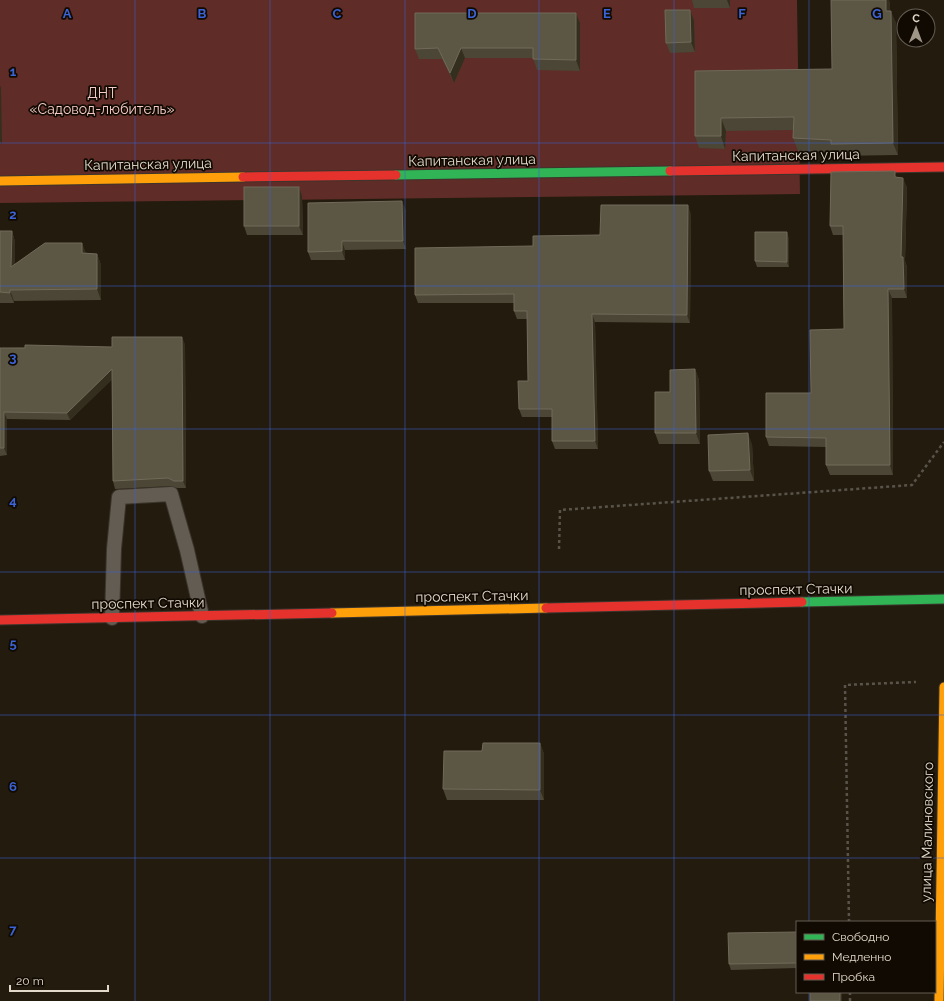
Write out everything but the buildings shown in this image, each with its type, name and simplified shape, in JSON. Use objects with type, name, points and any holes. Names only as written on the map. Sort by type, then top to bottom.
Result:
[{"type":"main road","name":"Капитанская улица","points":[[0,181],[944,167]]},
{"type":"main road","name":"проспект Стачки","points":[[0,620],[944,599]]},
{"type":"main road","name":"улица Малиновского","points":[[939,1001],[940,852],[944,687]]},
{"type":"lane","points":[[112,618],[114,549],[119,497],[171,494],[187,550],[202,616]]},
{"type":"path","points":[[559,549],[560,510],[912,485],[944,442]]},
{"type":"path","points":[[849,921],[845,685],[921,682]]},
{"type":"green space","name":"ДНТ «Садовод-любитель»","points":[[0,0],[797,0],[800,194],[0,203]]},
{"type":"traffic: fast","points":[[396,175],[670,171]]},
{"type":"traffic: fast","points":[[802,602],[944,599]]},
{"type":"traffic: slow","points":[[0,181],[243,177]]},
{"type":"traffic: slow","points":[[332,613],[546,608]]},
{"type":"traffic: slow","points":[[939,1001],[944,687]]},
{"type":"traffic: jam","points":[[670,171],[944,167]]},
{"type":"traffic: jam","points":[[243,177],[396,175]]},
{"type":"traffic: jam","points":[[546,608],[802,602]]},
{"type":"traffic: jam","points":[[0,620],[332,613]]}]
